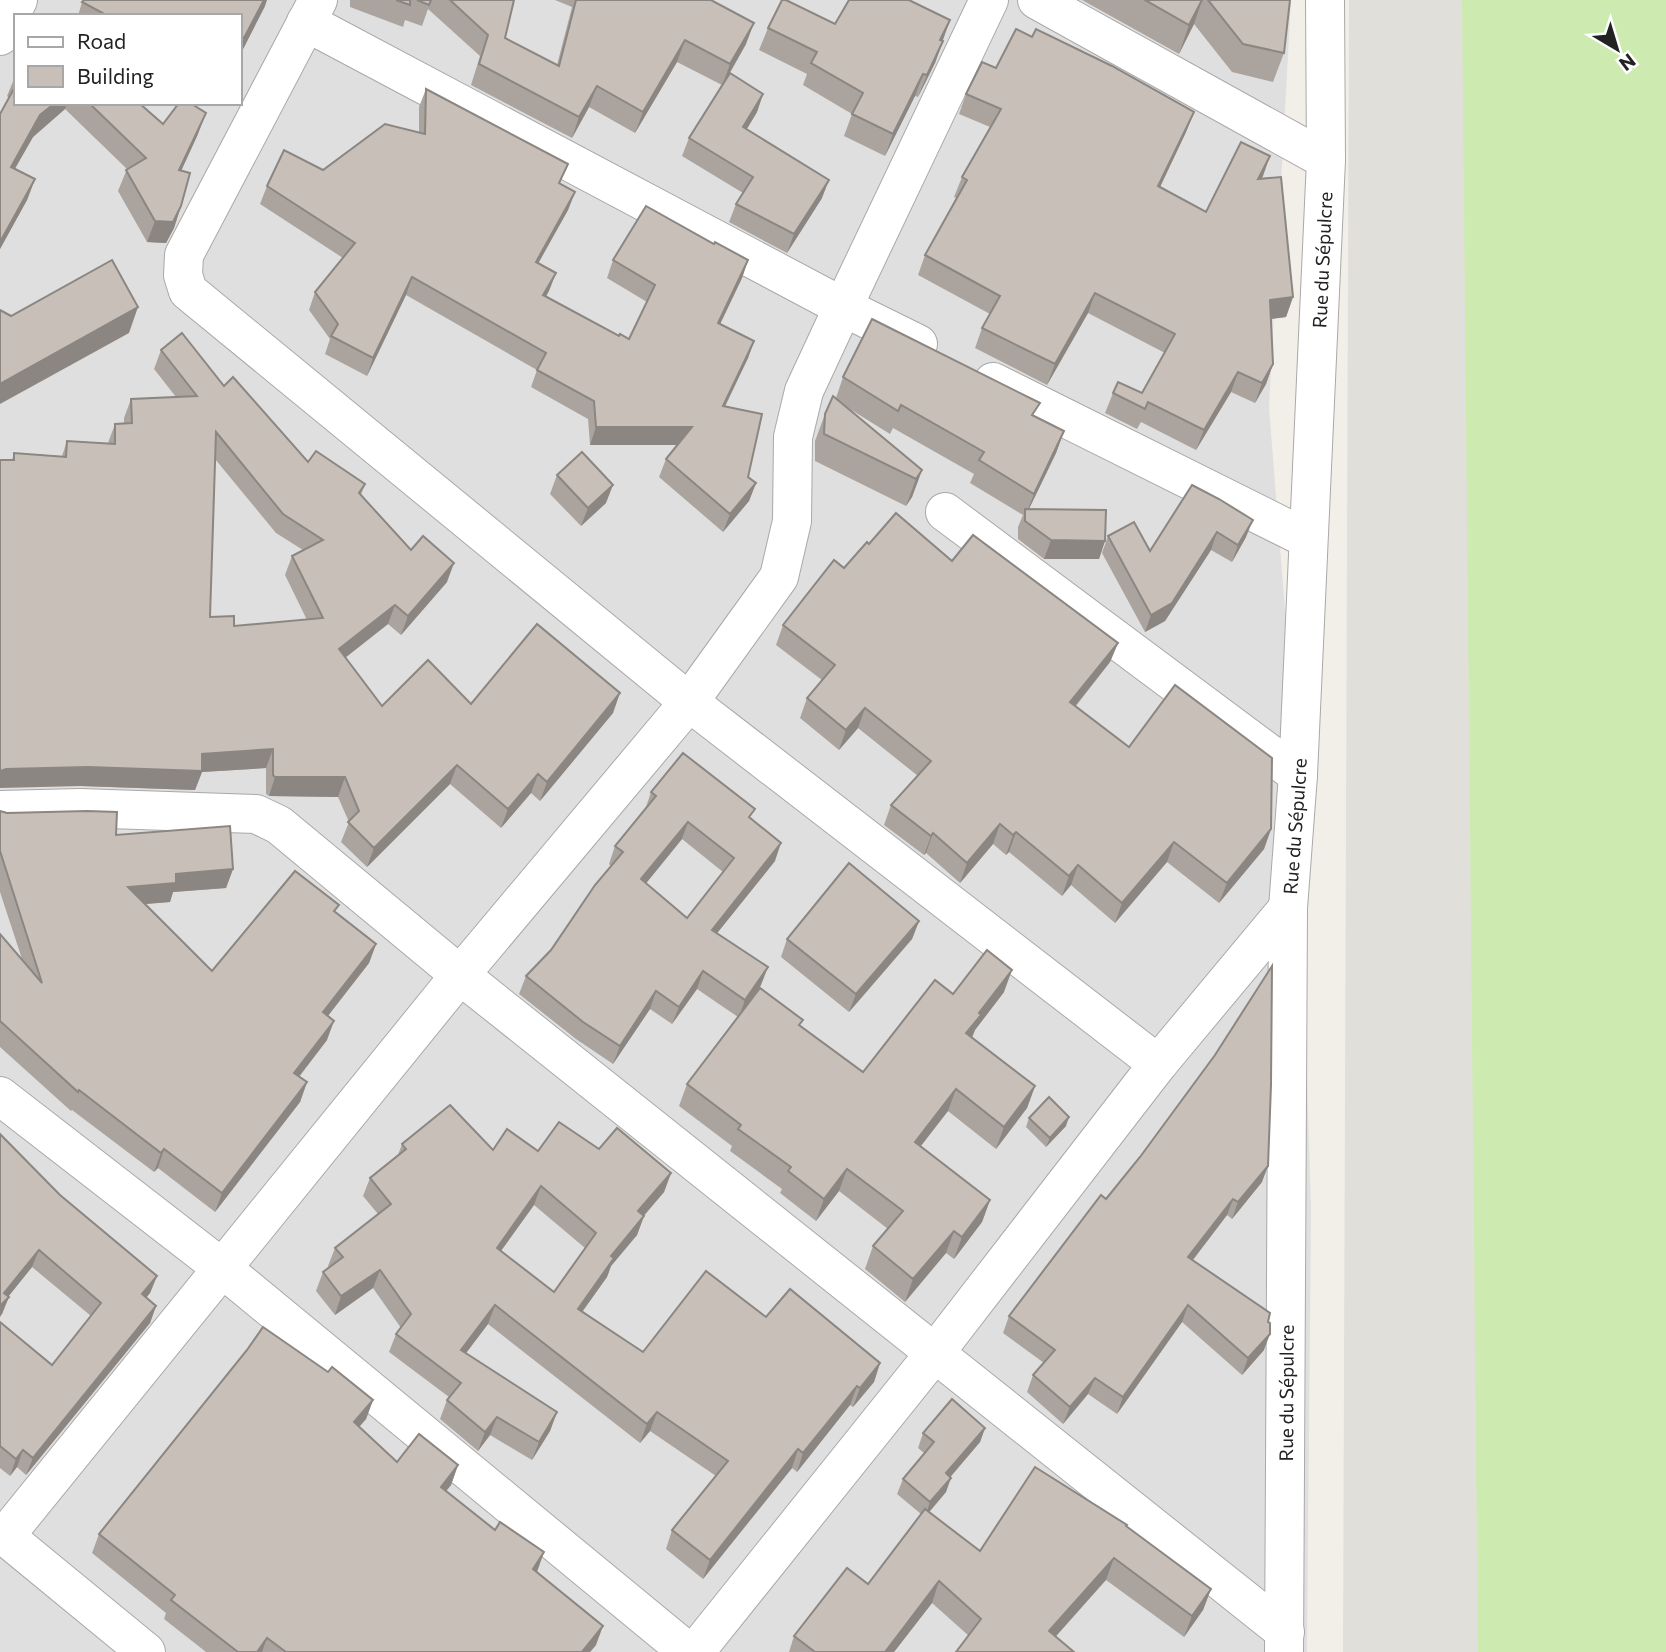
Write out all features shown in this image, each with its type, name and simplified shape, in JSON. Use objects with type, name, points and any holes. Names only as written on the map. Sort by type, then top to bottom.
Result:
[{"type":"street","points":[[0,36],[18,0]]},
{"type":"street","points":[[146,1652],[2,1534],[460,975],[689,702],[779,577],[792,521],[793,437],[804,391],[989,0]]},
{"type":"street","points":[[1037,0],[1326,160]]},
{"type":"street","name":"Rue du Sépulcre","points":[[1285,1642],[1288,908],[1298,775],[1326,160],[1325,0]]},
{"type":"street","points":[[1158,1064],[689,702],[188,291],[183,275],[184,255],[312,11],[843,307],[1308,539]]},
{"type":"street","points":[[945,512],[1298,775]]},
{"type":"street","points":[[0,810],[80,808],[256,814],[279,825],[460,975],[934,1354],[1285,1642]]},
{"type":"street","points":[[695,1652],[934,1354],[1158,1064],[1288,908]]},
{"type":"street","points":[[0,1096],[222,1268],[688,1652]]},
{"type":"shaded area","points":[[0,0],[1291,0],[1269,407],[1298,775],[1311,1209],[1307,1652],[0,1652]]},
{"type":"shaded area","points":[[1349,0],[1666,0],[1666,1652],[1343,1652]]},
{"type":"green space","points":[[1462,0],[1666,0],[1666,1652],[1478,1652]]},
{"type":"building","points":[[264,0],[244,38],[242,14],[104,14],[82,2]]},
{"type":"building","points":[[396,0],[410,0],[410,5]]},
{"type":"building","points":[[417,0],[431,0],[429,5]]},
{"type":"building","points":[[450,0],[514,0],[505,38],[559,66],[576,0],[711,0],[754,23],[730,64],[685,40],[643,112],[597,86],[579,117],[479,64],[488,35]]},
{"type":"building","points":[[782,0],[835,24],[849,0],[909,0],[950,20],[927,75],[923,74],[893,134],[852,114],[863,93],[811,63],[817,52],[768,28]]},
{"type":"building","points":[[1145,0],[1202,0],[1189,25]]},
{"type":"building","points":[[1208,0],[1290,0],[1284,53],[1243,44]]},
{"type":"building","points":[[1016,29],[1032,37],[1036,29],[1112,66],[1194,112],[1158,186],[1206,212],[1241,142],[1270,156],[1258,179],[1281,177],[1293,297],[1270,300],[1273,364],[1262,383],[1238,372],[1204,430],[1148,402],[1145,409],[1113,393],[1118,382],[1142,393],[1175,334],[1095,293],[1055,364],[982,328],[1000,296],[925,255],[967,180],[962,177],[1001,109],[966,94],[982,62],[996,68]]},
{"type":"building","points":[[730,73],[763,94],[743,127],[829,180],[794,234],[736,204],[753,177],[689,138]]},
{"type":"building","points":[[14,89],[14,105],[52,105],[40,115],[11,167],[35,179],[0,242],[0,114]]},
{"type":"building","points":[[426,89],[568,164],[559,183],[575,192],[536,262],[556,273],[543,295],[619,336],[620,334],[629,339],[655,285],[613,260],[646,206],[748,260],[718,323],[754,341],[723,406],[762,414],[748,477],[756,483],[730,514],[666,459],[692,427],[596,427],[594,401],[537,370],[546,353],[412,277],[373,358],[331,336],[338,324],[315,292],[355,243],[267,186],[284,150],[323,170],[385,124],[425,134]]},
{"type":"building","points":[[91,105],[141,105],[163,124],[177,105],[193,105],[206,113],[179,170],[190,173],[181,206],[173,222],[155,221],[126,170],[146,158]]},
{"type":"building","points":[[112,260],[138,307],[0,384],[0,310],[11,316]]},
{"type":"building","points":[[872,319],[1040,403],[1032,415],[1064,431],[1034,494],[979,460],[984,452],[901,405],[898,411],[843,377]]},
{"type":"building","points":[[182,333],[224,386],[233,377],[308,462],[316,451],[365,484],[359,493],[411,550],[423,536],[454,563],[408,616],[395,605],[339,649],[382,706],[428,660],[471,704],[537,624],[620,693],[547,782],[538,774],[508,809],[457,765],[374,848],[348,822],[359,811],[345,777],[275,777],[273,749],[202,754],[202,771],[88,767],[0,771],[0,460],[14,460],[14,453],[66,457],[67,441],[115,444],[115,424],[132,423],[131,399],[197,396],[161,350]],"holes":[[[216,432],[283,514],[323,540],[292,556],[323,618],[234,626],[234,616],[210,617]]]},
{"type":"building","points":[[833,396],[922,470],[916,479],[824,434],[825,414]]},
{"type":"building","points":[[582,452],[613,485],[588,508],[557,475]]},
{"type":"building","points":[[1192,485],[1253,520],[1238,545],[1217,532],[1172,603],[1151,615],[1108,536],[1134,522],[1150,551]]},
{"type":"building","points":[[1025,509],[1106,510],[1105,541],[1051,540],[1025,521]]},
{"type":"building","points":[[896,513],[952,561],[973,535],[1118,643],[1070,702],[1129,747],[1175,685],[1272,758],[1271,829],[1227,883],[1174,842],[1122,903],[1078,865],[1069,876],[1016,832],[1013,835],[1000,824],[967,863],[933,833],[931,836],[891,805],[931,761],[865,708],[846,730],[807,698],[835,665],[783,625],[834,560],[844,568]]},
{"type":"building","points":[[683,753],[755,809],[749,817],[781,843],[712,930],[768,967],[745,1000],[703,971],[679,1007],[656,991],[620,1046],[583,1022],[526,976],[551,950],[595,885],[623,852],[615,846],[656,796],[651,792]],"holes":[[[688,822],[734,858],[687,918],[641,879]]]},
{"type":"building","points":[[0,811],[117,812],[116,835],[230,826],[233,869],[176,874],[176,883],[128,887],[212,971],[295,871],[339,905],[334,911],[376,944],[323,1012],[334,1021],[294,1073],[307,1082],[222,1193],[164,1149],[161,1153],[79,1090],[78,1092],[0,1021],[0,934],[42,983],[0,851]]},
{"type":"building","points":[[849,863],[919,921],[856,994],[787,939]]},
{"type":"building","points":[[987,950],[1012,970],[966,1033],[1035,1086],[1004,1127],[956,1089],[915,1142],[990,1200],[962,1237],[954,1231],[913,1279],[873,1246],[903,1211],[847,1169],[824,1199],[788,1171],[791,1167],[738,1129],[741,1125],[687,1084],[760,988],[803,1020],[799,1025],[863,1072],[935,980],[953,994]]},
{"type":"building","points":[[1272,966],[1268,1166],[1238,1202],[1233,1199],[1188,1257],[1270,1313],[1270,1334],[1248,1358],[1188,1305],[1123,1397],[1095,1378],[1070,1407],[1033,1375],[1055,1350],[1009,1316],[1101,1195],[1106,1199],[1140,1157],[1215,1055]]},
{"type":"building","points":[[1049,1097],[1069,1117],[1050,1138],[1029,1118]]},
{"type":"building","points":[[450,1105],[493,1150],[507,1129],[538,1151],[559,1122],[599,1149],[617,1128],[671,1173],[638,1211],[644,1216],[611,1256],[614,1258],[578,1309],[643,1352],[706,1271],[766,1317],[790,1289],[880,1363],[860,1388],[857,1386],[803,1453],[798,1449],[710,1560],[672,1530],[728,1461],[657,1412],[647,1424],[495,1305],[461,1350],[557,1412],[539,1442],[497,1417],[485,1432],[447,1400],[461,1383],[396,1334],[411,1314],[380,1270],[341,1296],[323,1272],[343,1257],[335,1248],[391,1204],[370,1178],[406,1149],[402,1144]],"holes":[[[541,1186],[596,1233],[554,1292],[497,1248]]]},
{"type":"building","points":[[0,1134],[60,1195],[157,1276],[142,1294],[156,1306],[33,1458],[23,1450],[16,1459],[0,1446],[0,1322],[52,1365],[101,1303],[39,1250],[4,1293],[9,1297],[0,1306]]},
{"type":"building","points":[[263,1327],[328,1372],[332,1367],[373,1400],[354,1422],[397,1462],[419,1434],[458,1465],[441,1487],[495,1530],[500,1522],[544,1552],[533,1569],[603,1626],[582,1652],[286,1652],[267,1638],[257,1652],[238,1652],[171,1600],[175,1595],[99,1534]]},
{"type":"building","points":[[952,1399],[985,1428],[946,1473],[951,1478],[930,1502],[903,1479],[934,1442],[923,1433]]},
{"type":"building","points":[[1035,1467],[1127,1525],[1211,1589],[1192,1616],[1114,1558],[1049,1631],[1074,1652],[956,1652],[981,1619],[939,1581],[885,1652],[815,1652],[794,1636],[847,1568],[868,1584],[925,1509],[980,1551]]}]
